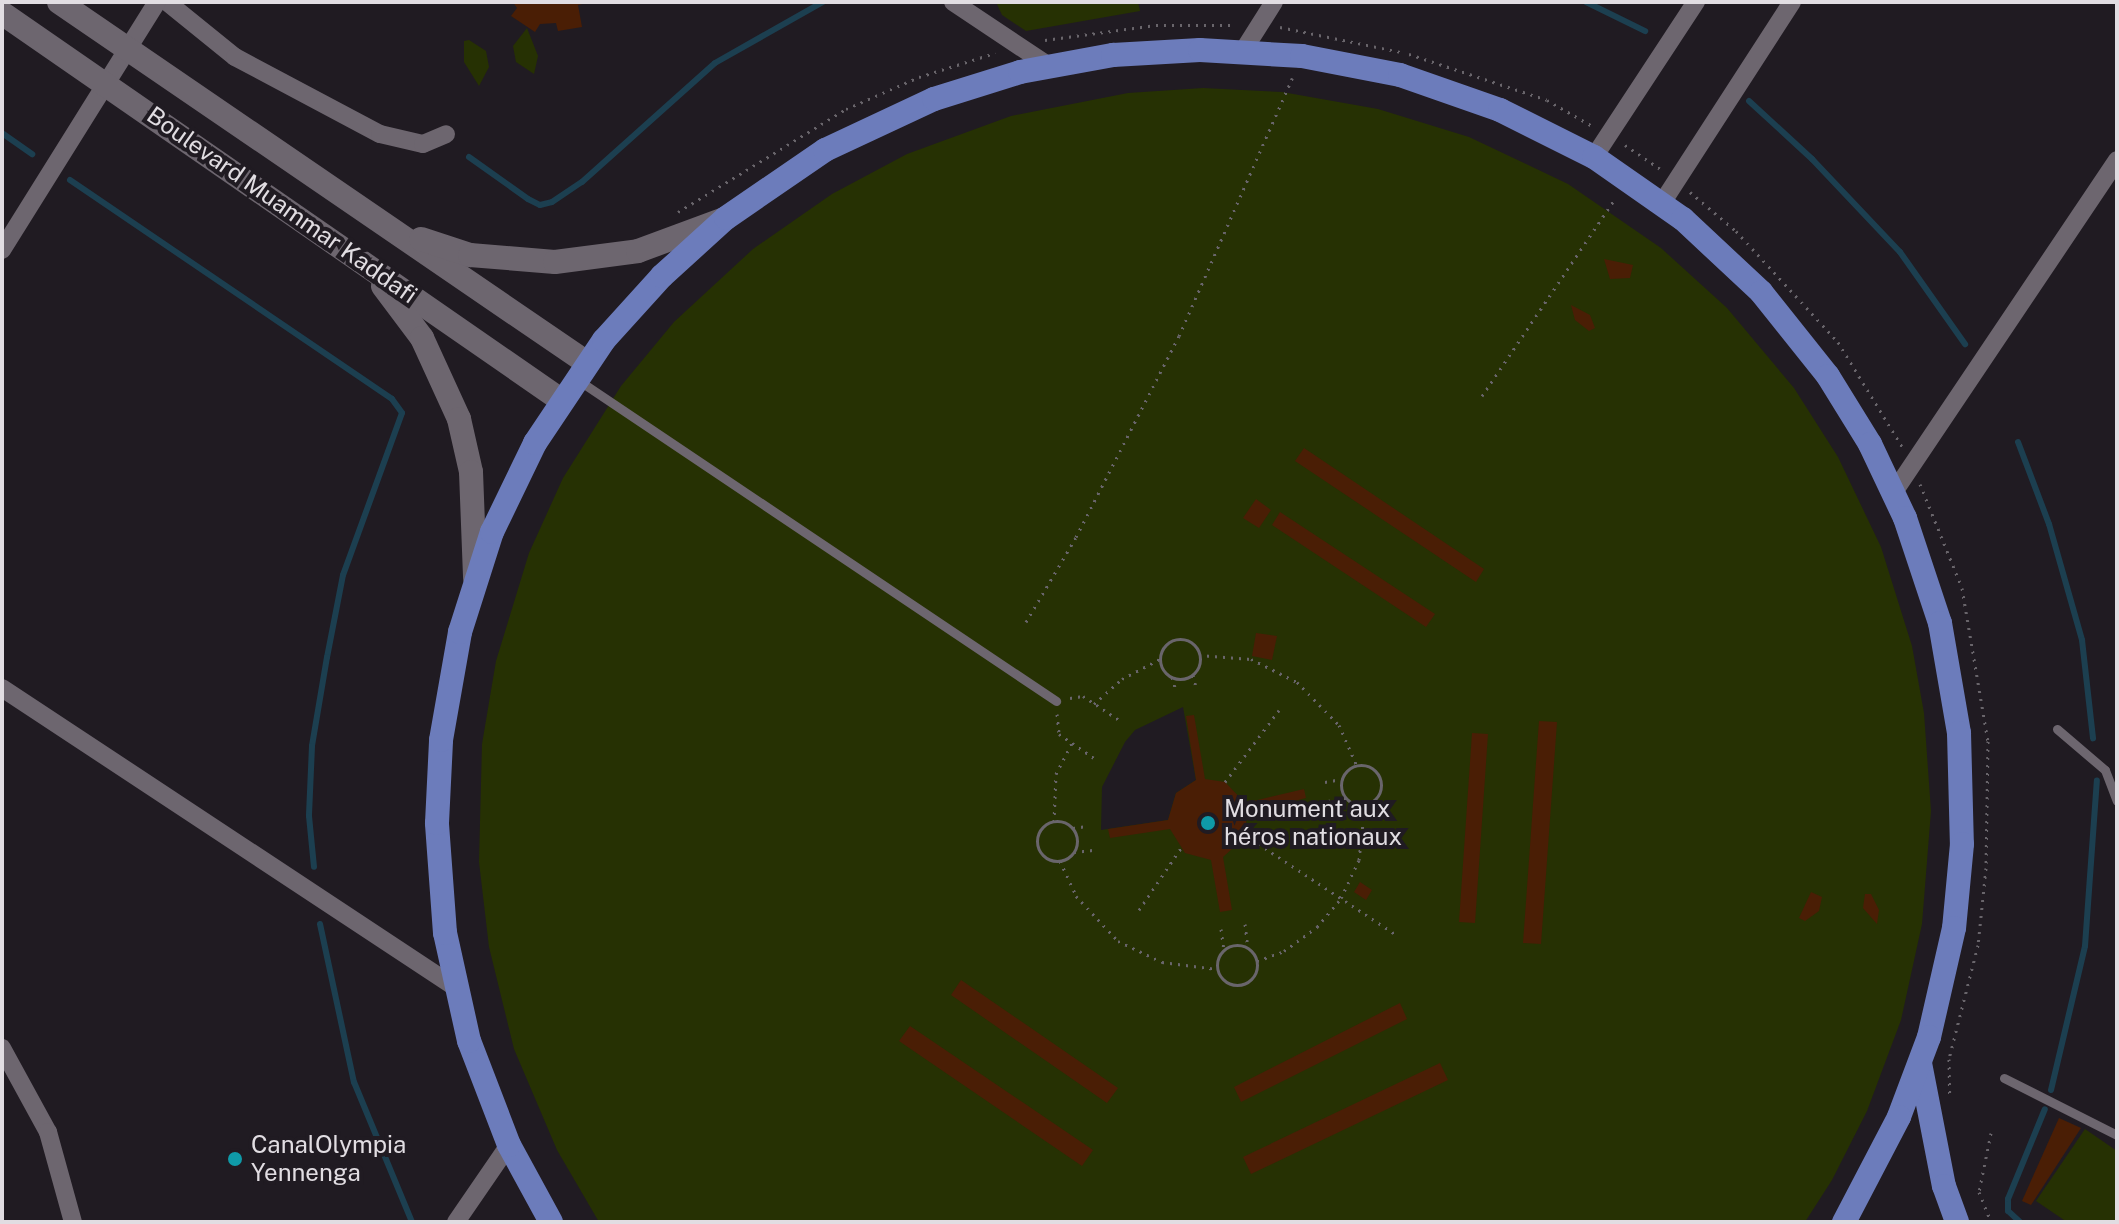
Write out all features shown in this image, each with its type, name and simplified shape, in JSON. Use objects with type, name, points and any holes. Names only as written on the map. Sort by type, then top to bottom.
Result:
[{"type":"main road","name":"Boulevard Muammar Kaddafi","points":[[59,2],[375,218],[581,371]]},
{"type":"main road","name":"Boulevard Muammar Kaddafi","points":[[2,13],[561,400]]},
{"type":"main road","points":[[551,1222],[509,1145],[478,1067],[455,987],[442,906],[437,796],[448,686],[475,579],[512,487],[561,400],[641,297],[726,218],[799,166],[879,123],[962,89],[1049,66],[1135,53],[1243,51],[1302,56],[1450,91],[1524,120],[1629,179],[1723,254],[1796,333],[1842,398],[1894,492],[1940,623],[1956,705],[1963,788],[1954,928],[1920,1063],[1887,1143],[1844,1222]]},
{"type":"main road","points":[[375,218],[470,255],[539,262],[638,251],[726,218]]},
{"type":"main road","points":[[357,257],[405,311],[459,419],[471,472],[475,579]]},
{"type":"main road","points":[[1920,1063],[1944,1186],[1957,1222]]},
{"type":"street","points":[[2,250],[109,85],[157,2]]},
{"type":"street","points":[[167,2],[235,57],[380,134],[423,144],[446,134]]},
{"type":"street","points":[[953,2],[1049,66]]},
{"type":"street","points":[[1243,51],[1274,2]]},
{"type":"street","points":[[1594,157],[1696,2]]},
{"type":"street","points":[[1662,203],[1792,2]]},
{"type":"street","points":[[1894,492],[2117,160]]},
{"type":"street","points":[[2,688],[455,987]]},
{"type":"street","points":[[2,1048],[48,1132],[73,1222]]},
{"type":"street","points":[[456,1222],[509,1145]]},
{"type":"lane","points":[[581,371],[1056,701]]},
{"type":"lane","points":[[2057,729],[2105,770],[2117,801]]},
{"type":"lane","points":[[2004,1078],[2117,1135]]},
{"type":"path","points":[[674,214],[846,109],[919,77],[1019,46],[1076,33],[1156,25],[1259,25],[1376,45],[1473,71],[1547,100],[1609,135],[1676,180],[1736,231],[1838,342],[1881,404],[1912,465],[1962,588],[1988,741],[1986,868],[1978,945],[1949,1059],[1951,1104]]},
{"type":"path","points":[[1026,622],[1076,537],[1179,336],[1302,56]]},
{"type":"path","points":[[1482,396],[1629,179]]},
{"type":"path","points":[[1094,704],[1122,679],[1160,659],[1166,644],[1178,639],[1190,642],[1199,655]]},
{"type":"path","points":[[1196,687],[1193,675],[1199,655]]},
{"type":"path","points":[[1199,655],[1251,659],[1297,682],[1339,725],[1357,766]]},
{"type":"path","points":[[1160,659],[1172,677],[1176,691]]},
{"type":"path","points":[[1172,677],[1193,675]]},
{"type":"path","points":[[1097,760],[1059,734],[1056,701],[1083,696],[1122,722]]},
{"type":"path","points":[[1225,782],[1279,710]]},
{"type":"path","points":[[1054,822],[1056,774],[1072,743]]},
{"type":"path","points":[[1325,782],[1342,779],[1357,766],[1372,768],[1381,784],[1378,796],[1365,804],[1346,798],[1328,801]]},
{"type":"path","points":[[1342,779],[1346,798]]},
{"type":"path","points":[[1257,961],[1284,951],[1317,927],[1341,898],[1359,860],[1365,804]]},
{"type":"path","points":[[1054,822],[1073,828],[1087,826]]},
{"type":"path","points":[[1054,822],[1040,832],[1037,845],[1044,856],[1060,861],[1076,896],[1118,941],[1162,962],[1217,969],[1230,984],[1243,984],[1254,977],[1257,961],[1248,948],[1245,924]]},
{"type":"path","points":[[1073,828],[1077,840],[1074,852]]},
{"type":"path","points":[[1245,835],[1398,936]]},
{"type":"path","points":[[1139,910],[1181,848]]},
{"type":"path","points":[[1060,861],[1074,852],[1093,850]]},
{"type":"path","points":[[1217,969],[1224,950],[1221,929]]},
{"type":"path","points":[[1224,950],[1248,948]]},
{"type":"path","points":[[1991,1133],[1979,1192],[1991,1222]]},
{"type":"green space","points":[[996,2],[1138,2],[1140,11],[1026,31],[1002,15]]},
{"type":"green space","points":[[527,28],[538,56],[534,74],[516,62],[513,46]]},
{"type":"green space","points":[[469,40],[486,51],[489,67],[479,86],[464,62],[464,41]]},
{"type":"green space","points":[[1203,88],[1282,92],[1378,109],[1469,137],[1568,184],[1661,248],[1727,308],[1794,388],[1838,457],[1881,547],[1912,646],[1924,713],[1931,811],[1922,924],[1901,1020],[1867,1111],[1832,1180],[1805,1222],[599,1222],[557,1150],[514,1049],[489,947],[479,862],[482,744],[496,661],[529,553],[563,478],[621,386],[674,322],[753,249],[832,194],[907,154],[1011,116],[1128,93]],"holes":[[[1183,707],[1196,780],[1176,793],[1168,820],[1101,830],[1102,787],[1125,742],[1135,730]]]},
{"type":"green space","points":[[2085,1129],[2117,1151],[2117,1222],[2067,1222],[2036,1201]]},
{"type":"building","points":[[513,2],[587,3],[578,5],[582,27],[558,31],[556,23],[540,24],[535,32],[511,16],[517,8]]},
{"type":"building","points":[[1604,259],[1633,265],[1630,278],[1610,279]]},
{"type":"building","points":[[1571,305],[1590,315],[1595,328],[1589,331],[1575,320]]},
{"type":"building","points":[[1304,448],[1484,569],[1476,582],[1295,461]]},
{"type":"building","points":[[1256,499],[1271,510],[1259,528],[1243,518]]},
{"type":"building","points":[[1280,512],[1435,614],[1426,627],[1272,525]]},
{"type":"building","points":[[1256,633],[1277,636],[1272,660],[1252,656]]},
{"type":"building","points":[[1194,715],[1205,779],[1225,782],[1245,803],[1304,789],[1306,798],[1248,813],[1243,839],[1223,857],[1232,910],[1220,912],[1211,860],[1185,853],[1170,829],[1110,838],[1108,829],[1168,820],[1176,793],[1196,780],[1186,716]]},
{"type":"building","points":[[1539,721],[1557,722],[1541,944],[1523,943]]},
{"type":"building","points":[[1472,733],[1488,734],[1475,923],[1459,922]]},
{"type":"building","points":[[1360,882],[1372,890],[1366,900],[1354,892]]},
{"type":"building","points":[[1811,892],[1822,897],[1819,911],[1805,921],[1799,918]]},
{"type":"building","points":[[1865,894],[1871,894],[1879,910],[1877,924],[1863,908]]},
{"type":"building","points":[[961,980],[1118,1088],[1107,1103],[951,995]]},
{"type":"building","points":[[1400,1003],[1407,1019],[1241,1102],[1234,1087]]},
{"type":"building","points":[[910,1026],[1093,1150],[1082,1166],[899,1041]]},
{"type":"building","points":[[1440,1063],[1448,1080],[1251,1174],[1243,1157]]},
{"type":"building","points":[[2059,1118],[2081,1128],[2031,1205],[2022,1201]]},
{"type":"waterway","points":[[469,157],[528,199],[540,205],[552,202],[582,182],[715,63],[823,2]]},
{"type":"waterway","points":[[1586,2],[1645,31]]},
{"type":"waterway","points":[[1749,101],[1812,159],[1900,252],[1965,344]]},
{"type":"waterway","points":[[2,133],[32,154]]},
{"type":"waterway","points":[[70,180],[392,399],[402,413],[343,575],[327,657],[312,746],[309,816],[314,867]]},
{"type":"waterway","points":[[2018,442],[2049,524],[2082,640],[2093,738]]},
{"type":"waterway","points":[[2051,1090],[2085,946],[2097,780]]},
{"type":"waterway","points":[[320,924],[354,1082],[412,1222]]},
{"type":"waterway","points":[[2020,1222],[2008,1211],[2008,1199],[2045,1109]]},
{"type":"place","name":"Monument aux héros nationaux","points":[[1208,823]]},
{"type":"place","name":"CanalOlympia Yennenga","points":[[235,1159]]}]
